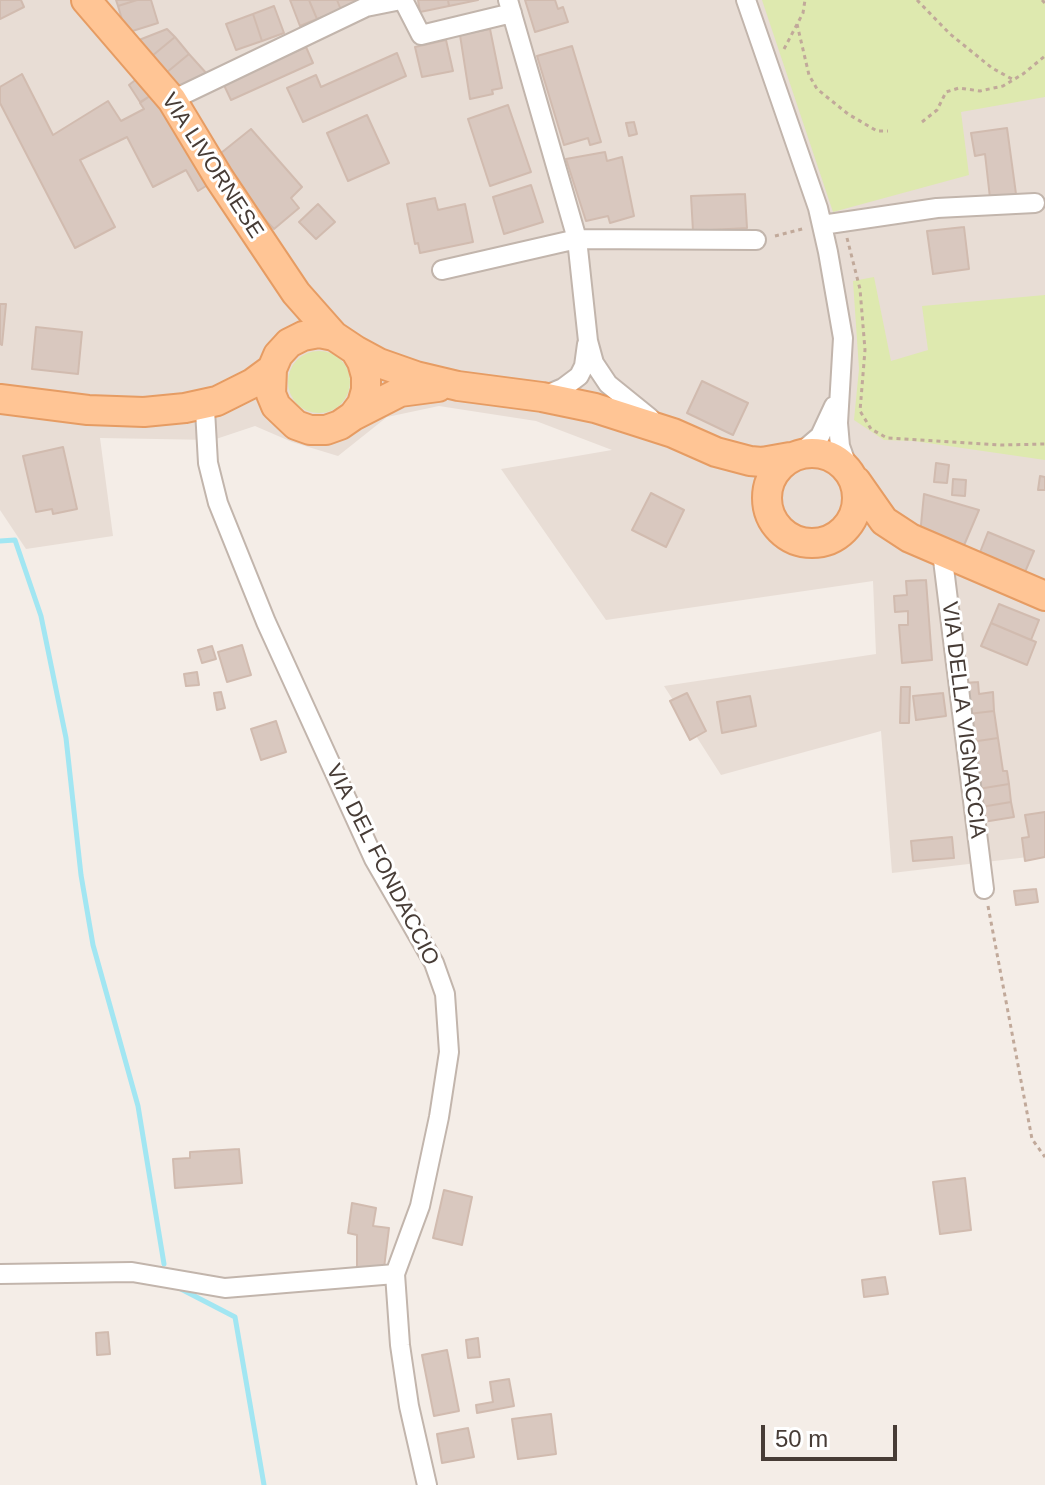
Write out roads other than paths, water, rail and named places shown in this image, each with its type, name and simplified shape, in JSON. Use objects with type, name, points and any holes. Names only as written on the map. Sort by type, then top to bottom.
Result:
[{"type":"main road","name":"VIA LIVORNESE","points":[[86,0],[172,100],[296,293],[362,362],[366,390],[362,404],[353,416]]},
{"type":"main road","points":[[284,416],[271,394],[272,369],[278,355],[289,343],[319,333],[344,343]]},
{"type":"main road","name":"VIA LIVORNESE","points":[[344,343],[395,369],[458,386],[542,397],[595,408],[673,433],[737,465],[753,482],[782,532],[793,539],[806,543],[882,533],[910,538]]},
{"type":"main road","points":[[0,399],[88,410],[144,412],[195,409],[253,383],[272,369]]},
{"type":"main road","name":"VIA LIVORNESE","points":[[195,409],[247,408],[284,416],[310,430],[326,430],[400,392],[458,386]]},
{"type":"main road","name":"VIA LIVORNESE","points":[[716,452],[762,462],[814,452],[827,454],[850,473],[884,521],[910,538],[1045,596]]},
{"type":"main road","points":[[768,510],[766,495],[770,480],[778,467],[795,455]]},
{"type":"main road","points":[[832,539],[853,518],[857,504],[857,489],[850,473]]},
{"type":"street","points":[[172,100],[366,7],[402,0],[421,35],[510,6],[577,239],[588,341],[594,363],[608,384],[637,410],[673,433]]},
{"type":"street","points":[[746,0],[822,225],[843,338],[840,446],[850,473]]},
{"type":"street","points":[[822,225],[937,208],[1035,203]]},
{"type":"street","points":[[442,270],[577,239],[756,240]]},
{"type":"street","points":[[542,397],[563,388],[579,376],[588,341]]},
{"type":"street","points":[[795,455],[820,436],[832,414],[840,384]]},
{"type":"street","name":"VIA DEL FONDACCIO","points":[[195,409],[218,503],[266,622],[362,834],[434,963],[445,994],[449,1052],[439,1117],[420,1206],[395,1274]]},
{"type":"street","name":"VIA DELLA VIGNACCIA","points":[[942,552],[984,889]]},
{"type":"street","points":[[0,1274],[132,1272],[225,1288],[395,1274],[400,1345],[409,1406],[427,1485]]},
{"type":"waterway","points":[[0,541],[15,540],[41,616],[66,738],[81,875],[93,945],[138,1106],[164,1264]]},
{"type":"waterway","points":[[177,1287],[235,1317],[264,1485]]}]
